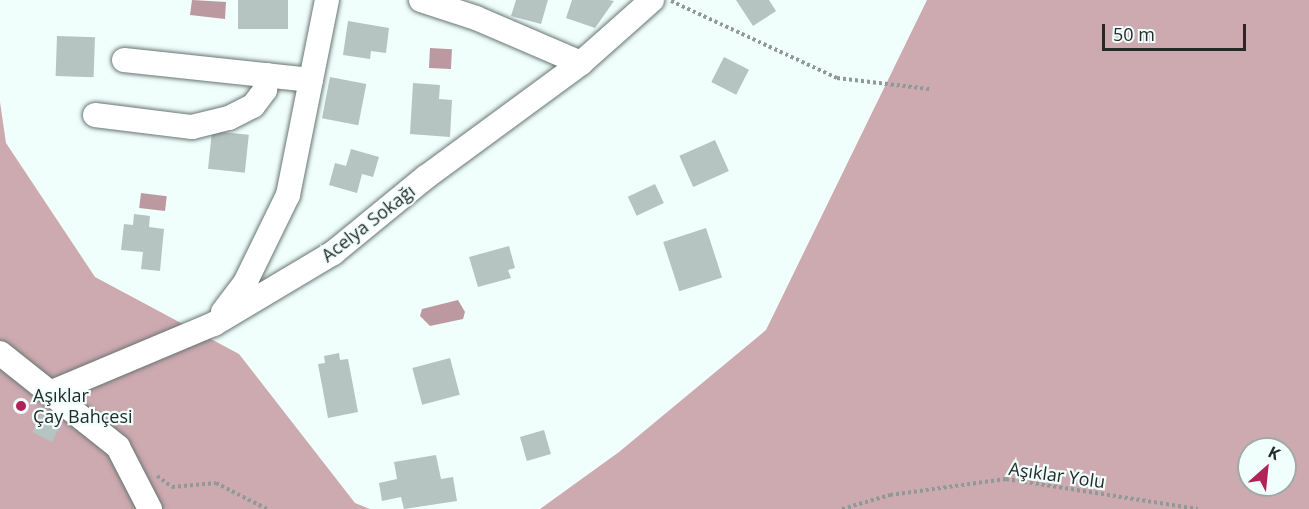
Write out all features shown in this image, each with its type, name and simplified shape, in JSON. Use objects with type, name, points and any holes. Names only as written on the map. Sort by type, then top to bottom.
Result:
[{"type":"street","points":[[214,324],[246,281],[288,195],[327,0]]},
{"type":"street","points":[[421,0],[476,18],[581,63]]},
{"type":"street","name":"Acelya Sokağı","points":[[52,392],[214,324],[333,253],[426,177],[581,63],[652,0]]},
{"type":"street","points":[[124,60],[311,80]]},
{"type":"street","points":[[95,115],[192,127],[229,118],[253,106],[265,90],[267,75]]},
{"type":"street","points":[[0,353],[52,392],[118,447],[150,509]]},
{"type":"path","points":[[670,0],[837,78],[929,89]]},
{"type":"path","points":[[154,474],[172,487],[216,483],[267,509]]},
{"type":"path","name":"Aşıklar Yolu","points":[[842,509],[890,495],[1006,479],[1198,509]]},
{"type":"shaded area","points":[[192,0],[226,2],[225,19],[190,15]]},
{"type":"shaded area","points":[[927,0],[1309,0],[1309,509],[540,509],[619,452],[766,330]]},
{"type":"shaded area","points":[[430,48],[452,49],[451,69],[429,68]]},
{"type":"shaded area","points":[[0,102],[6,143],[95,277],[239,354],[355,503],[370,509],[0,509]]},
{"type":"shaded area","points":[[141,193],[167,196],[165,211],[139,208]]},
{"type":"shaded area","points":[[458,300],[465,312],[463,319],[430,326],[420,316],[422,309]]},
{"type":"building","points":[[238,0],[288,0],[288,29],[238,29]]},
{"type":"building","points":[[516,0],[548,0],[541,24],[511,16]]},
{"type":"building","points":[[572,0],[614,1],[595,28],[566,18]]},
{"type":"building","points":[[736,0],[769,0],[776,11],[753,26]]},
{"type":"building","points":[[348,21],[389,28],[386,53],[371,51],[370,59],[343,55]]},
{"type":"building","points":[[57,36],[95,37],[94,77],[56,76]]},
{"type":"building","points":[[724,57],[749,70],[736,95],[711,82]]},
{"type":"building","points":[[330,77],[366,84],[358,125],[322,118]]},
{"type":"building","points":[[413,83],[440,85],[439,99],[452,100],[450,137],[410,134]]},
{"type":"building","points":[[212,131],[249,135],[245,173],[208,169]]},
{"type":"building","points":[[715,140],[729,171],[693,187],[679,156]]},
{"type":"building","points":[[351,149],[379,157],[373,177],[362,174],[357,193],[329,185],[335,163],[346,166]]},
{"type":"building","points":[[655,184],[664,203],[637,216],[628,197]]},
{"type":"building","points":[[134,214],[150,216],[149,227],[164,229],[160,271],[141,269],[143,252],[121,250],[124,224],[133,225]]},
{"type":"building","points":[[706,228],[722,277],[679,291],[663,242]]},
{"type":"building","points":[[509,246],[515,268],[508,270],[511,278],[478,287],[469,257]]},
{"type":"building","points":[[339,353],[340,360],[348,359],[358,412],[328,418],[318,364],[325,363],[324,356]]},
{"type":"building","points":[[450,358],[460,395],[422,405],[412,368]]},
{"type":"building","points":[[41,415],[61,425],[52,442],[32,432]]},
{"type":"building","points":[[544,430],[551,454],[527,461],[520,437]]},
{"type":"building","points":[[436,455],[441,479],[453,477],[457,501],[404,509],[401,497],[382,501],[379,483],[397,479],[394,462]]},
{"type":"place","name":"Aşıklar Çay Bahçesi","points":[[21,406]]}]
